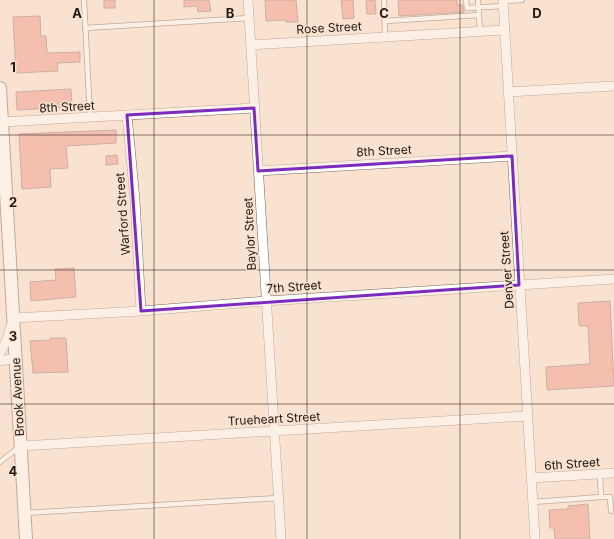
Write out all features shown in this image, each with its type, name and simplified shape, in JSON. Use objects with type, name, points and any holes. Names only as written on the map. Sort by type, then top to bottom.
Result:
[{"type":"street","name":"Baylor Street","points":[[248,0],[281,539]]},
{"type":"street","name":"Denver Street","points":[[503,2],[535,539]]},
{"type":"street","name":"Rose Street","points":[[251,45],[504,30]]},
{"type":"street","points":[[508,92],[614,86]]},
{"type":"street","name":"Brook Avenue","points":[[0,88],[2,158],[14,318],[26,539]]},
{"type":"street","name":"8th Street","points":[[2,122],[254,108]]},
{"type":"street","name":"Warford Street","points":[[127,115],[135,200],[141,311]]},
{"type":"street","name":"8th Street","points":[[258,171],[512,156]]},
{"type":"street","name":"7th Street","points":[[14,318],[141,311],[266,301],[614,279]]},
{"type":"street","points":[[0,353],[6,342],[14,318]]},
{"type":"street","points":[[0,361],[16,358]]},
{"type":"street","name":"Trueheart Street","points":[[21,446],[528,416]]},
{"type":"street","name":"6th Street","points":[[531,478],[614,473]]},
{"type":"lane","points":[[84,0],[90,117]]},
{"type":"lane","points":[[384,0],[385,37]]},
{"type":"lane","points":[[466,0],[467,8],[478,8],[503,2],[522,0]]},
{"type":"lane","points":[[478,0],[480,31]]},
{"type":"lane","points":[[385,22],[479,15]]},
{"type":"lane","points":[[86,28],[249,18]]},
{"type":"lane","points":[[0,462],[21,446]]},
{"type":"lane","points":[[600,474],[601,497]]},
{"type":"lane","points":[[533,502],[610,497],[611,511]]},
{"type":"lane","points":[[25,513],[278,498]]},
{"type":"highlighted area","points":[[254,108],[258,171],[512,156],[519,285],[141,311],[127,115]]},
{"type":"building","points":[[104,0],[115,0],[115,8],[104,8]]},
{"type":"building","points":[[184,0],[209,0],[211,11],[198,12],[197,6],[184,7]]},
{"type":"building","points":[[265,0],[296,0],[298,22],[286,22],[286,20],[266,21]]},
{"type":"building","points":[[341,0],[353,0],[354,18],[343,19]]},
{"type":"building","points":[[366,0],[375,0],[376,14],[367,14]]},
{"type":"building","points":[[398,0],[457,0],[457,5],[463,5],[464,12],[399,16]]},
{"type":"building","points":[[40,16],[41,36],[46,36],[47,53],[80,52],[80,62],[57,63],[58,71],[16,73],[13,17]]},
{"type":"building","points":[[71,89],[72,107],[17,110],[16,92]]},
{"type":"building","points":[[116,130],[116,143],[66,146],[68,168],[50,169],[51,187],[22,189],[19,134]]},
{"type":"building","points":[[117,155],[118,164],[106,165],[106,156]]},
{"type":"building","points":[[74,268],[76,297],[31,301],[30,282],[56,280],[55,269]]},
{"type":"building","points":[[610,301],[614,386],[547,390],[546,367],[590,364],[588,326],[579,326],[578,303]]},
{"type":"building","points":[[50,338],[66,338],[68,372],[33,373],[30,341],[50,340]]},
{"type":"building","points":[[588,504],[590,539],[555,539],[554,528],[550,528],[549,510],[568,509],[568,506]]}]
